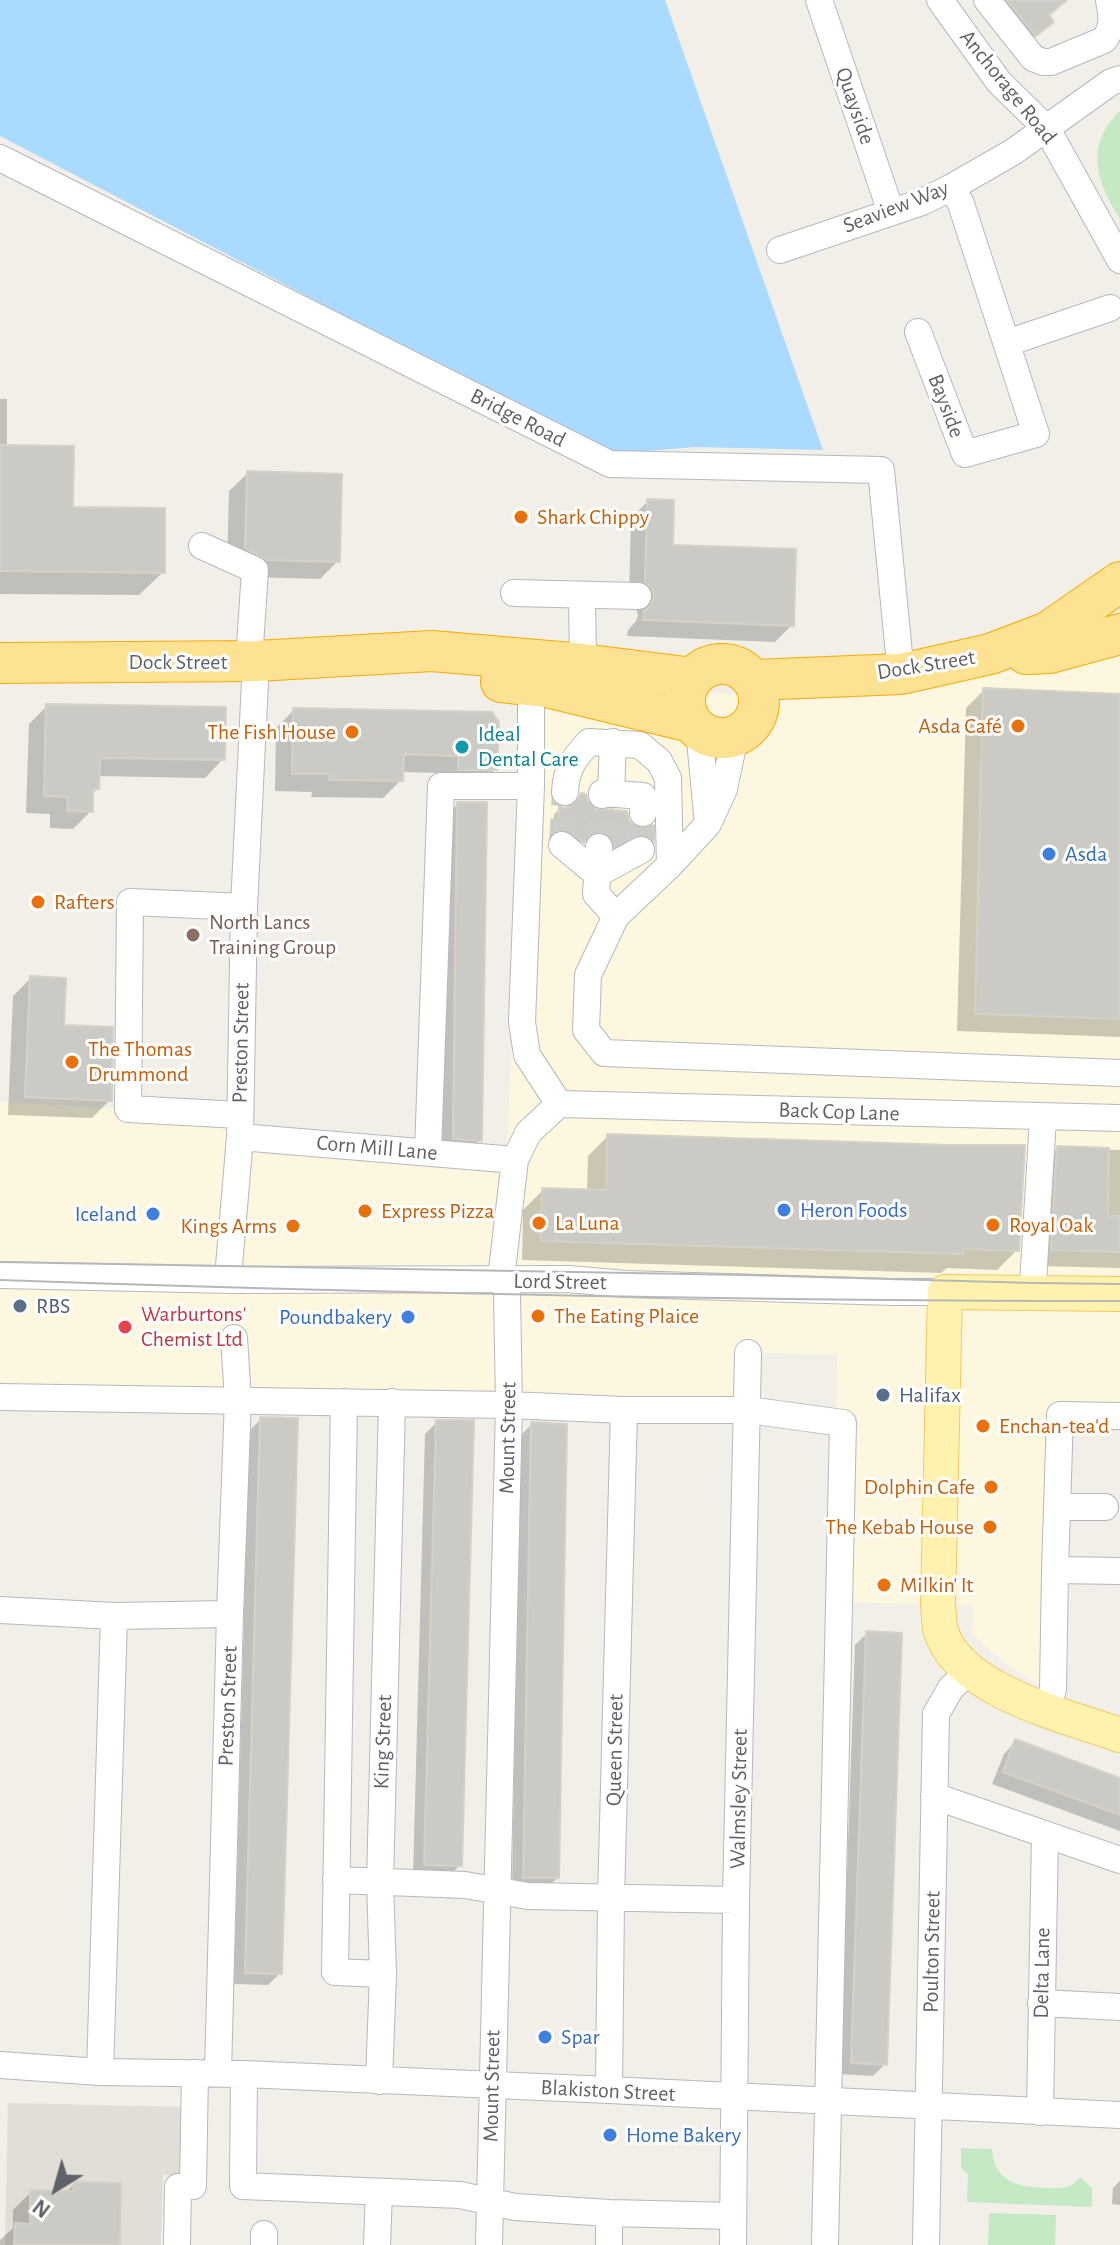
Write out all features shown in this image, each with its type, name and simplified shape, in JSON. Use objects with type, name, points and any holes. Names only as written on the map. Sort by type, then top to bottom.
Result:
[{"type":"highway","name":"Dock Street","points":[[990,654],[1048,632],[1120,582]]},
{"type":"highway","name":"Dock Street","points":[[531,671],[607,702],[727,717],[882,674],[990,654],[1050,653],[1120,634]]},
{"type":"highway","name":"Dock Street","points":[[0,663],[355,657],[459,679],[583,664],[693,678]]},
{"type":"highway","points":[[723,664],[741,669],[727,717],[686,712],[687,688],[693,678],[702,669],[723,664]]},
{"type":"main road","name":"Lord Street","points":[[945,1292],[1120,1294]]},
{"type":"main road","points":[[945,1292],[938,1604],[941,1629],[964,1664],[986,1683],[1120,1735]]},
{"type":"street","name":"Quayside","points":[[819,0],[891,212]]},
{"type":"street","name":"Anchorage Road","points":[[940,0],[999,82],[1047,129],[1120,260]]},
{"type":"street","points":[[987,0],[1033,58],[1043,62],[1073,55],[1104,40],[1109,33],[1111,12],[1086,0]]},
{"type":"street","name":"Seaview Way","points":[[780,250],[922,202],[952,187],[1013,152],[1120,79]]},
{"type":"street","name":"Bridge Road","points":[[0,158],[610,464],[881,470],[882,674]]},
{"type":"street","name":"Bayside","points":[[918,332],[965,454],[1036,434],[961,204],[952,187]]},
{"type":"street","points":[[1007,343],[1110,308]]},
{"type":"street","name":"Preston Street","points":[[202,546],[255,570],[240,1126],[229,1266],[233,1280]]},
{"type":"street","points":[[514,593],[638,596]]},
{"type":"street","points":[[582,596],[583,664],[607,702]]},
{"type":"street","points":[[531,671],[531,786],[522,1022],[527,1055],[559,1104]]},
{"type":"street","points":[[727,717],[724,789],[708,824],[616,916],[588,975],[586,1030],[604,1053],[1120,1073]]},
{"type":"street","points":[[708,824],[727,717]]},
{"type":"street","points":[[613,742],[607,799],[583,748],[589,742],[613,742],[640,745],[659,761],[668,778],[670,865]]},
{"type":"street","points":[[428,1152],[441,786],[531,786]]},
{"type":"street","points":[[600,854],[596,894],[616,916]]},
{"type":"street","name":"Corn Mill Lane","points":[[244,907],[130,902],[128,1109],[428,1152],[515,1160]]},
{"type":"street","name":"Back Cop Lane","points":[[559,1104],[1120,1118]]},
{"type":"street","name":"Mount Street","points":[[489,2245],[509,1405],[506,1280],[502,1270],[515,1160],[528,1133],[559,1104]]},
{"type":"street","points":[[1036,1293],[1033,1283],[1043,1118]]},
{"type":"street","name":"Lord Street","points":[[0,1275],[233,1280],[568,1279],[626,1284],[945,1292]]},
{"type":"street","name":"Preston Street","points":[[219,2073],[238,1399],[234,1338]]},
{"type":"street","name":"Walmsley Street","points":[[733,2245],[736,1900],[748,1353]]},
{"type":"street","points":[[0,1397],[748,1410],[843,1423],[825,2245]]},
{"type":"street","points":[[344,1402],[335,1972],[383,1974]]},
{"type":"street","name":"King Street","points":[[379,2081],[383,1974],[380,1882],[392,1402]]},
{"type":"street","name":"Queen Street","points":[[609,2090],[624,1410]]},
{"type":"street","points":[[1048,1709],[1053,1689],[1060,1415],[1120,1416]]},
{"type":"street","points":[[1057,1507],[1105,1507]]},
{"type":"street","points":[[1055,1570],[1120,1571]]},
{"type":"street","points":[[0,1610],[114,1616],[230,1614]]},
{"type":"street","points":[[100,2072],[114,1616]]},
{"type":"street","name":"Poulton Street","points":[[926,2245],[936,1714],[964,1664]]},
{"type":"street","points":[[934,1796],[1120,1860]]},
{"type":"street","name":"Delta Lane","points":[[1040,2112],[1045,1834]]},
{"type":"street","points":[[336,1880],[465,1885],[528,1896],[736,1900]]},
{"type":"street","points":[[1041,2003],[1120,2007]]},
{"type":"street","name":"Blakiston Street","points":[[0,2065],[100,2072],[219,2073],[1120,2115]]},
{"type":"street","points":[[219,2073],[243,2186],[460,2195],[515,2207],[609,2213],[733,2216]]},
{"type":"street","points":[[177,2245],[178,2187],[193,2186],[219,2073]]},
{"type":"street","points":[[377,2245],[379,2192]]},
{"type":"street","points":[[609,2213],[609,2245]]},
{"type":"shaded area","points":[[1120,652],[1120,1417],[1061,1415],[1044,1687],[1008,1666],[972,1634],[973,1605],[834,1602],[837,1354],[749,1353],[748,1410],[0,1389],[0,1102],[240,1115],[240,1136],[506,1160],[529,686],[854,699]]},
{"type":"shaded area","points":[[8,2103],[185,2107],[183,2175],[163,2175],[161,2245],[5,2245]]},
{"type":"green space","points":[[1120,111],[1120,219],[1100,177],[1098,150],[1101,137]]},
{"type":"green space","points":[[961,2148],[992,2149],[997,2169],[1017,2184],[1061,2188],[1073,2184],[1080,2177],[1092,2188],[1092,2207],[967,2202],[968,2174],[961,2168]]},
{"type":"green space","points":[[989,2213],[1056,2215],[1055,2245],[988,2245]]},
{"type":"water","points":[[0,0],[665,0],[823,450],[695,447],[610,454],[0,136]]},
{"type":"building","points":[[1007,0],[1067,0],[1049,15],[1054,22],[1036,36]]},
{"type":"building","points":[[0,445],[74,446],[73,507],[165,508],[165,573],[0,571]]},
{"type":"building","points":[[247,471],[342,474],[340,562],[266,560],[245,548]]},
{"type":"building","points":[[647,499],[674,500],[673,545],[796,549],[794,626],[643,620],[644,611],[654,597],[652,588],[645,582]]},
{"type":"building","name":"Asda","points":[[983,688],[1120,694],[1120,1019],[975,1014]]},
{"type":"building","points":[[46,704],[226,707],[225,760],[100,758],[99,789],[93,789],[93,812],[67,811],[68,797],[44,796]]},
{"type":"building","points":[[293,708],[492,712],[499,722],[497,770],[458,770],[458,756],[404,754],[403,781],[329,780],[329,774],[292,774]]},
{"type":"building","points":[[581,793],[586,794],[588,802],[595,809],[627,811],[634,826],[642,829],[651,827],[650,837],[642,834],[634,836],[615,846],[613,839],[601,831],[591,833],[584,843],[572,832],[558,830],[559,806],[572,806]]},
{"type":"building","points":[[457,802],[487,802],[482,1141],[453,1139]]},
{"type":"building","name":"The Thomas Drummond","points":[[30,976],[66,978],[64,1025],[113,1027],[112,1101],[25,1097]]},
{"type":"building","points":[[607,1134],[1025,1145],[1019,1251],[963,1249],[963,1254],[541,1241],[542,1188],[606,1190]]},
{"type":"building","points":[[1057,1146],[1109,1148],[1108,1216],[1120,1216],[1120,1252],[1051,1250]]},
{"type":"building","points":[[260,1417],[298,1418],[282,1974],[245,1973]]},
{"type":"building","points":[[436,1420],[474,1420],[462,1866],[424,1865]]},
{"type":"building","points":[[531,1422],[567,1424],[559,1878],[523,1878]]},
{"type":"building","points":[[866,1631],[902,1633],[887,2065],[851,2063]]},
{"type":"building","points":[[1015,1739],[1120,1778],[1120,1815],[1003,1772]]},
{"type":"building","points":[[74,2182],[121,2183],[120,2245],[14,2245],[15,2223],[30,2224],[30,2190],[73,2191]]},
{"type":"tunnel","points":[[562,845],[565,792]]},
{"type":"tunnel","points":[[599,847],[602,795]]},
{"type":"tunnel","points":[[621,849],[623,811]]},
{"type":"tunnel","points":[[641,850],[643,813]]},
{"type":"tram line","points":[[0,1262],[1120,1284]]},
{"type":"tram line","points":[[0,1280],[560,1295],[1120,1301]]},
{"type":"place","name":"Shark Chippy","points":[[521,517]]},
{"type":"place","name":"Asda Café","points":[[1018,726]]},
{"type":"place","name":"The Fish House","points":[[352,732]]},
{"type":"place","name":"Ideal Dental Care","points":[[462,747]]},
{"type":"place","name":"Asda","points":[[1049,854]]},
{"type":"place","name":"Rafters","points":[[38,902]]},
{"type":"place","name":"North Lancs Training Group","points":[[193,935]]},
{"type":"place","name":"The Thomas Drummond","points":[[72,1062]]},
{"type":"place","name":"Heron Foods","points":[[784,1210]]},
{"type":"place","name":"Express Pizza","points":[[365,1211]]},
{"type":"place","name":"Iceland","points":[[153,1214]]},
{"type":"place","name":"La Luna","points":[[539,1223]]},
{"type":"place","name":"Royal Oak","points":[[993,1225]]},
{"type":"place","name":"Kings Arms","points":[[293,1226]]},
{"type":"place","name":"RBS","points":[[20,1306]]},
{"type":"place","name":"The Eating Plaice","points":[[538,1316]]},
{"type":"place","name":"Poundbakery","points":[[408,1317]]},
{"type":"place","name":"Warburtons' Chemist Ltd","points":[[125,1327]]},
{"type":"place","name":"Halifax","points":[[883,1395]]},
{"type":"place","name":"Enchan-tea'd","points":[[983,1426]]},
{"type":"place","name":"Dolphin Cafe","points":[[991,1487]]},
{"type":"place","name":"The Kebab House","points":[[990,1527]]},
{"type":"place","name":"Milkin' It","points":[[884,1585]]},
{"type":"place","name":"Spar","points":[[545,2037]]},
{"type":"place","name":"Home Bakery","points":[[610,2135]]}]
